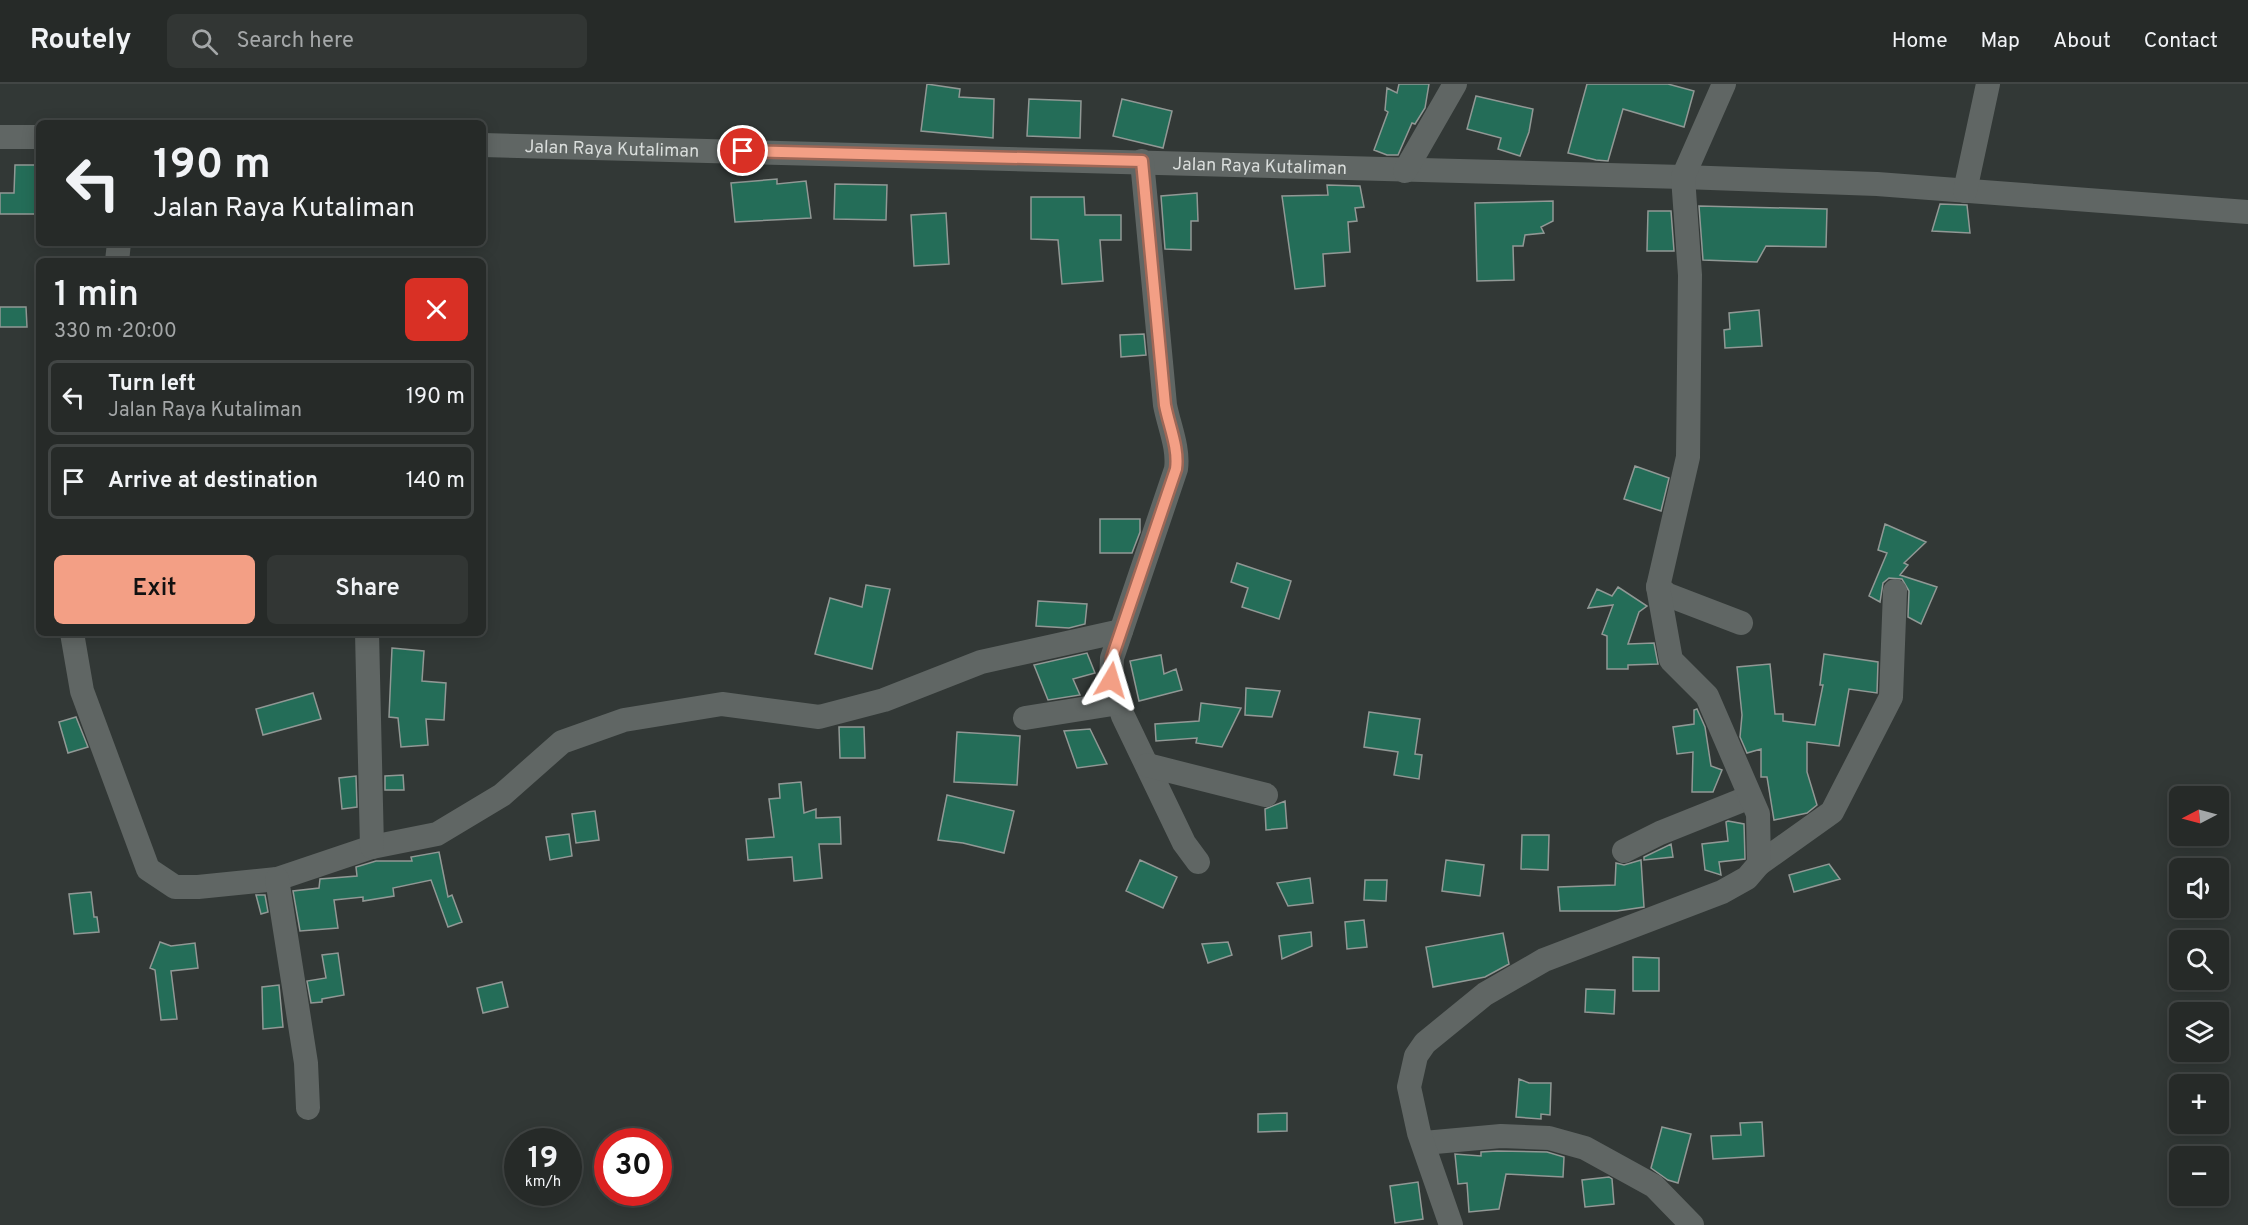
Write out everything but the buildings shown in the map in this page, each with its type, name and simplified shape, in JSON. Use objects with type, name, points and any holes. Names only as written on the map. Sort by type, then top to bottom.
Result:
[{"type":"street","points":[[1405,171],[1455,84]]},
{"type":"street","points":[[1724,84],[1683,177],[1690,274],[1688,457],[1658,587],[1671,660],[1707,696],[1739,765],[1758,814],[1759,864]]},
{"type":"street","points":[[1965,191],[1988,84]]},
{"type":"street","points":[[0,137],[36,137]]},
{"type":"street","name":"Jalan Raya Kutaliman","points":[[486,145],[1142,161],[1877,184],[2248,212]]},
{"type":"street","points":[[1142,161],[1165,405],[1171,436],[1178,454],[1176,469],[1112,658],[1111,680],[1119,703],[1184,843],[1198,862]]},
{"type":"street","points":[[1658,587],[1668,595],[1741,623]]},
{"type":"street","points":[[1451,1225],[1419,1133],[1411,1098],[1411,1073],[1416,1056],[1425,1044],[1485,994],[1544,960],[1722,892],[1747,878],[1759,864],[1833,812],[1890,697],[1895,591]]},
{"type":"street","points":[[73,636],[82,692],[148,869],[175,886],[277,879],[372,847],[437,834],[502,795],[562,742],[624,720],[722,704],[819,717],[884,700],[981,662],[1121,631]]},
{"type":"street","points":[[367,636],[372,847]]},
{"type":"street","points":[[1025,718],[1119,703]]},
{"type":"street","points":[[1147,765],[1266,795]]},
{"type":"street","points":[[1624,851],[1660,833],[1750,797]]},
{"type":"street","points":[[277,879],[306,1063],[308,1108]]},
{"type":"street","points":[[1424,1143],[1501,1136],[1549,1138],[1585,1148],[1654,1186],[1692,1225]]},
{"type":"route","points":[[743,151],[1142,161],[1165,405],[1171,436],[1178,454],[1176,469],[1112,658],[1111,680]]}]
